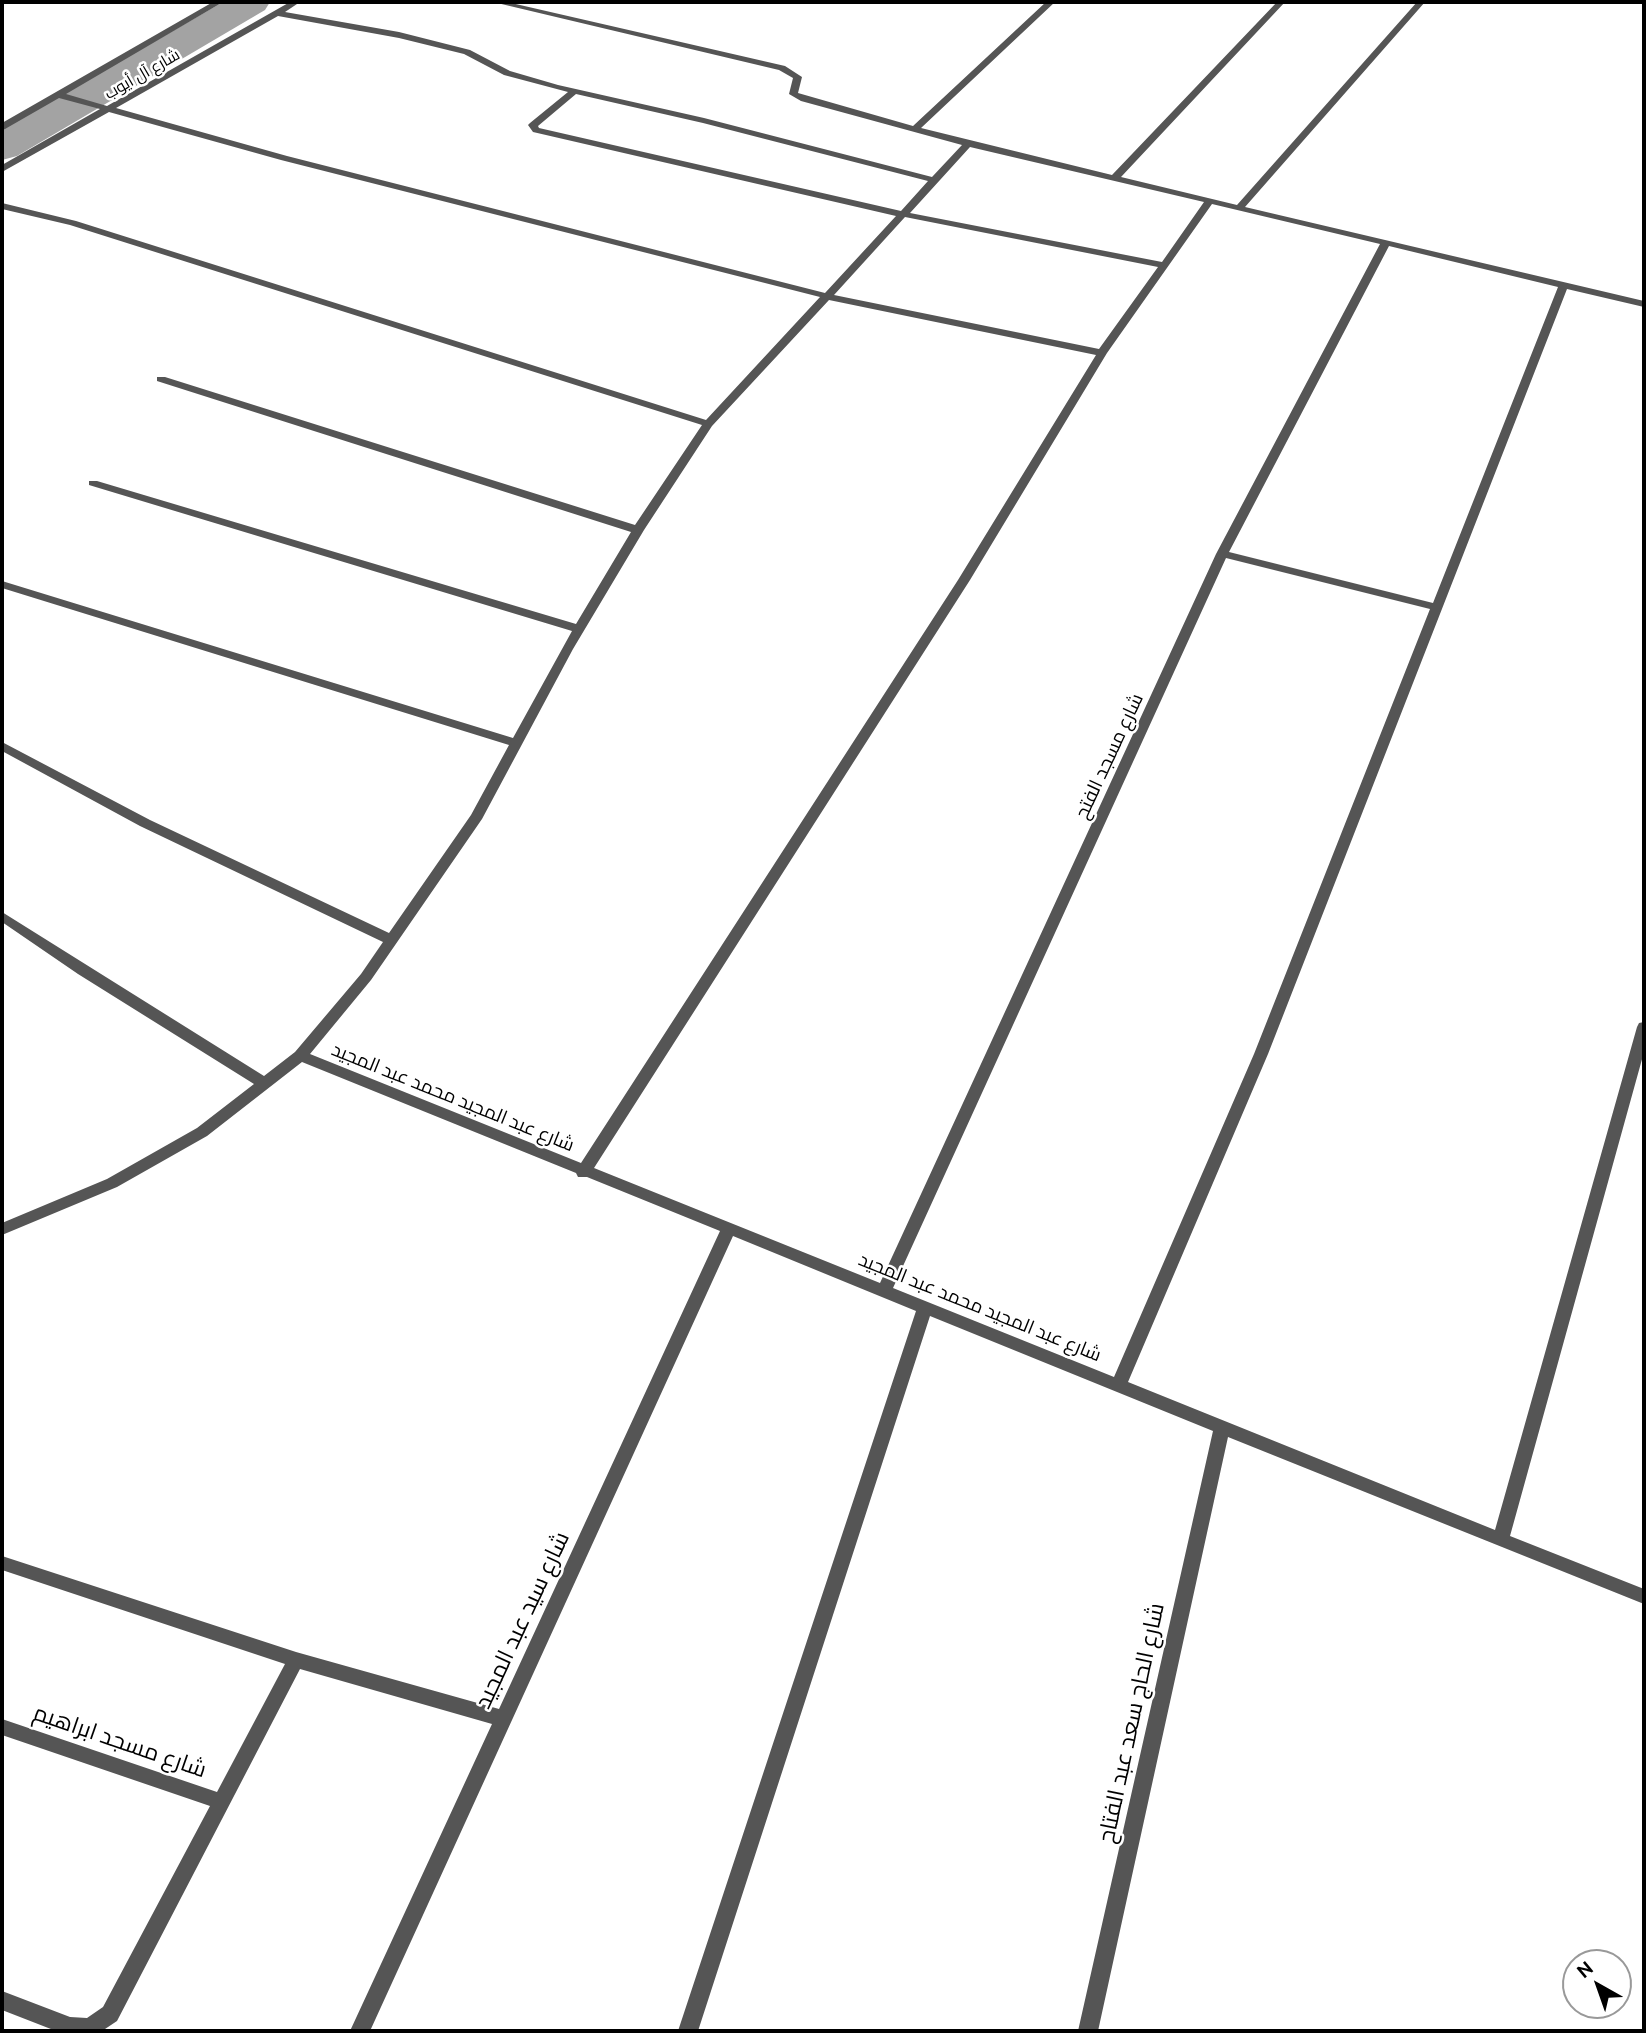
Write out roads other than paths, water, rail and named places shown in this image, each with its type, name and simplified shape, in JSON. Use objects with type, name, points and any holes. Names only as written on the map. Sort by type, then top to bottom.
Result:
[{"type":"street","name":"شارع آل أيوب","points":[[5,123],[59,95],[219,2]]},
{"type":"street","name":"شارع آل أيوب","points":[[2,169],[296,2]]},
{"type":"street","points":[[497,2],[782,68],[798,77],[793,94],[804,99],[968,144],[1644,304]]},
{"type":"street","points":[[915,129],[1051,2]]},
{"type":"street","points":[[1114,179],[1281,2]]},
{"type":"street","points":[[1238,209],[1421,2]]},
{"type":"street","points":[[277,13],[398,35],[467,52],[507,73],[934,180]]},
{"type":"street","points":[[575,91],[533,125],[536,130],[902,214],[1164,265]]},
{"type":"street","points":[[59,95],[284,158],[826,296],[1102,353]]},
{"type":"street","points":[[2,1229],[112,1183],[202,1132],[300,1056],[366,977],[477,816],[579,629],[638,530],[708,424],[968,144]]},
{"type":"street","points":[[583,1172],[964,580],[1102,353],[1209,202]]},
{"type":"street","points":[[2,206],[73,223],[708,424]]},
{"type":"street","name":"شارع مسجد الفتح","points":[[884,1292],[1222,554],[1385,244]]},
{"type":"street","points":[[1119,1385],[1261,1054],[1563,286]]},
{"type":"street","points":[[161,380],[638,530]]},
{"type":"street","points":[[93,483],[579,629]]},
{"type":"street","points":[[1222,554],[1436,607]]},
{"type":"street","points":[[2,584],[517,743]]},
{"type":"street","points":[[2,746],[145,823],[391,940]]},
{"type":"street","points":[[2,916],[83,971],[265,1084]]},
{"type":"street","points":[[1502,1539],[1644,1027]]},
{"type":"street","name":"شارع عبد المجيد محمد عبد المجيد","points":[[300,1056],[1644,1597]]},
{"type":"street","name":"شارع سيد عبد المجيد","points":[[360,2031],[728,1230]]},
{"type":"street","points":[[688,2031],[925,1308]]},
{"type":"street","name":"شارع الحاج سعد عبد الفتاح","points":[[1088,2031],[1222,1426]]},
{"type":"street","points":[[2,1563],[296,1660],[504,1719]]},
{"type":"street","points":[[2,2001],[69,2026],[90,2028],[110,2014],[296,1660]]},
{"type":"street","name":"شارع مسجد ابراهيم","points":[[2,1727],[222,1802]]},
{"type":"waterway","points":[[2,147],[251,2]]}]
